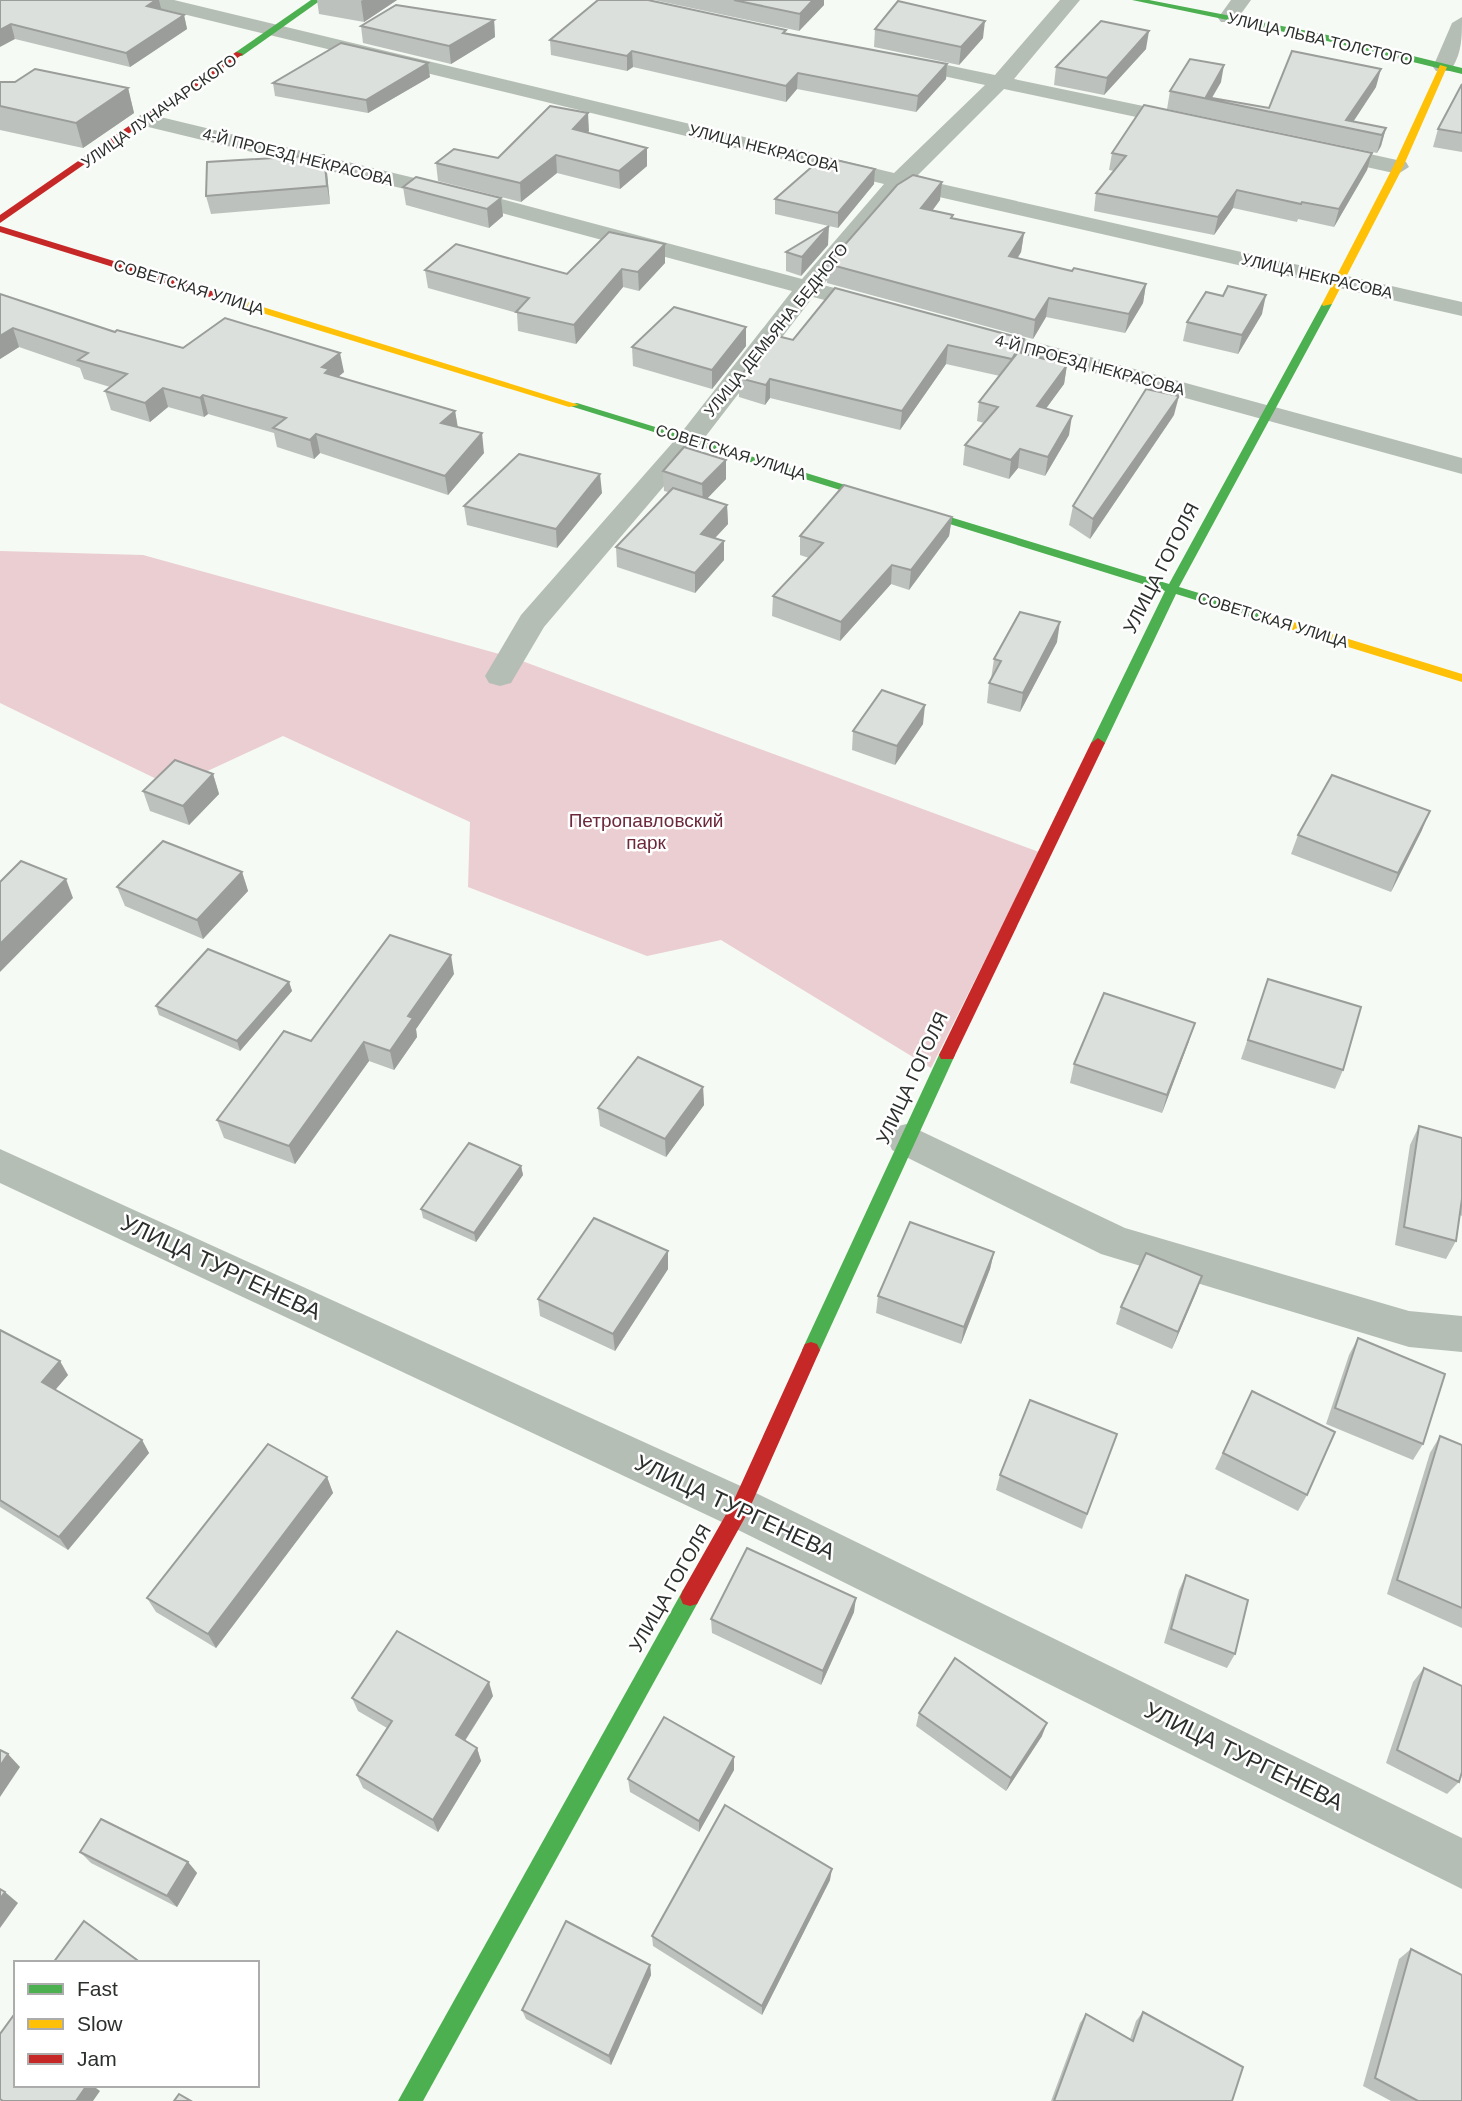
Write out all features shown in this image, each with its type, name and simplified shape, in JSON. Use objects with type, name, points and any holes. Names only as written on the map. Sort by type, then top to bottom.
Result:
[{"type":"street","name":"УЛИЦА НЕКРАСОВА","points":[[150,0],[900,181],[1462,309]]},
{"type":"street","name":"УЛИЦА ЛУНАЧАРСКОГО","points":[[0,220],[148,121],[317,0]]},
{"type":"street","name":"УЛИЦА ДЕМЬЯНА БЕДНОГО","points":[[500,676],[532,622],[690,439],[808,287],[900,181],[1000,82],[1070,0]]},
{"type":"street","name":"УЛИЦА ЛЬВА ТОЛСТОГО","points":[[1136,0],[1323,37],[1452,69]]},
{"type":"street","points":[[1228,18],[1241,0]]},
{"type":"street","points":[[1452,69],[1462,23]]},
{"type":"street","points":[[879,57],[1212,127]]},
{"type":"street","name":"УЛИЦА ГОГОЛЯ","points":[[410,2101],[740,1508],[906,1139],[1172,589],[1452,69]]},
{"type":"street","name":"4-Й ПРОЕЗД НЕКРАСОВА","points":[[148,121],[490,203],[902,313]]},
{"type":"street","points":[[1305,147],[1398,167]]},
{"type":"street","name":"СОВЕТСКАЯ УЛИЦА","points":[[0,229],[1462,678]]},
{"type":"street","name":"4-Й ПРОЕЗД НЕКРАСОВА","points":[[956,328],[1462,466]]},
{"type":"street","points":[[906,1139],[1115,1242],[1409,1329],[1462,1334]]},
{"type":"street","name":"УЛИЦА ТУРГЕНЕВА","points":[[0,1165],[740,1508],[1462,1864]]},
{"type":"green space","name":"Петропавловский парк","points":[[0,551],[143,555],[514,658],[1039,852],[931,1068],[721,940],[647,956],[468,887],[470,822],[283,736],[173,787],[0,703]]},
{"type":"building","points":[[0,0],[156,0],[147,6],[184,15],[126,53],[11,24],[0,30]]},
{"type":"building","points":[[598,0],[648,0],[786,30],[783,33],[947,64],[918,96],[798,73],[786,86],[632,51],[627,56],[550,40]]},
{"type":"building","points":[[734,0],[813,0],[800,14]]},
{"type":"building","points":[[898,1],[985,21],[961,47],[875,29]]},
{"type":"building","points":[[396,5],[494,20],[449,46],[361,26]]},
{"type":"building","points":[[1101,21],[1149,31],[1107,78],[1056,67]]},
{"type":"building","points":[[341,43],[428,63],[366,100],[273,83]]},
{"type":"building","points":[[1292,51],[1381,69],[1346,120],[1386,128],[1382,135],[1170,91],[1190,59],[1224,65],[1206,97],[1269,108]]},
{"type":"building","points":[[35,69],[128,88],[76,123],[0,106],[0,82],[15,82]]},
{"type":"building","points":[[1462,84],[1462,133],[1438,129]]},
{"type":"building","points":[[1144,105],[1372,153],[1339,209],[1237,190],[1218,217],[1096,193],[1126,156],[1112,153]]},
{"type":"building","points":[[550,106],[588,113],[573,129],[647,148],[619,171],[556,155],[520,183],[436,163],[454,149],[498,158]]},
{"type":"building","points":[[324,155],[327,186],[206,196],[207,162]]},
{"type":"building","points":[[823,157],[875,169],[838,213],[775,199]]},
{"type":"building","points":[[913,175],[942,182],[921,208],[953,215],[951,218],[1024,233],[1009,256],[1146,284],[1129,314],[1049,298],[1035,320],[828,264],[897,185]]},
{"type":"building","points":[[416,177],[501,198],[487,209],[403,187]]},
{"type":"building","points":[[829,226],[802,257],[786,252]]},
{"type":"building","points":[[609,232],[665,244],[638,272],[622,269],[574,325],[516,312],[529,298],[425,270],[456,244],[567,274]]},
{"type":"building","points":[[1228,286],[1266,295],[1242,335],[1187,322],[1206,292],[1223,296]]},
{"type":"building","points":[[835,288],[1024,339],[1012,359],[948,345],[902,411],[770,379],[766,385],[739,378],[773,335],[793,340]]},
{"type":"building","points":[[0,294],[115,332],[117,330],[183,348],[225,318],[340,353],[322,367],[329,369],[325,373],[455,411],[441,423],[482,433],[445,476],[316,434],[310,440],[273,428],[286,418],[203,395],[200,398],[163,388],[145,403],[105,391],[127,374],[78,360],[88,353],[13,328],[0,336]]},
{"type":"building","points":[[674,307],[746,327],[712,370],[632,347]]},
{"type":"building","points":[[1018,352],[1067,365],[1037,406],[1072,416],[1048,457],[1020,449],[1011,460],[965,445],[998,407],[979,402]]},
{"type":"building","points":[[1146,389],[1179,396],[1093,519],[1073,506]]},
{"type":"building","points":[[684,447],[726,460],[702,484],[663,471]]},
{"type":"building","points":[[519,454],[600,474],[556,529],[464,506]]},
{"type":"building","points":[[844,485],[952,517],[911,570],[892,565],[841,622],[773,596],[823,543],[800,536]]},
{"type":"building","points":[[673,488],[727,505],[701,534],[724,541],[695,573],[616,547]]},
{"type":"building","points":[[1020,612],[1060,622],[1023,693],[989,683],[1001,661],[994,659]]},
{"type":"building","points":[[882,690],[925,705],[897,746],[853,731]]},
{"type":"building","points":[[175,760],[213,774],[183,806],[143,791]]},
{"type":"building","points":[[1332,775],[1430,811],[1398,873],[1298,835]]},
{"type":"building","points":[[163,841],[242,872],[197,920],[117,887]]},
{"type":"building","points":[[21,861],[66,879],[0,944],[0,882]]},
{"type":"building","points":[[390,935],[451,955],[408,1016],[413,1018],[390,1051],[364,1042],[289,1146],[217,1120],[284,1031],[311,1041]]},
{"type":"building","points":[[208,949],[289,982],[237,1041],[156,1006]]},
{"type":"building","points":[[1268,979],[1361,1007],[1343,1070],[1248,1040]]},
{"type":"building","points":[[1104,993],[1195,1023],[1167,1095],[1074,1064]]},
{"type":"building","points":[[638,1057],[703,1087],[665,1139],[598,1108]]},
{"type":"building","points":[[1419,1126],[1462,1138],[1462,1199],[1456,1241],[1404,1227]]},
{"type":"building","points":[[469,1143],[521,1166],[474,1233],[421,1209]]},
{"type":"building","points":[[594,1218],[668,1251],[613,1334],[538,1299]]},
{"type":"building","points":[[910,1222],[994,1252],[964,1327],[878,1296]]},
{"type":"building","points":[[1146,1253],[1202,1276],[1178,1332],[1121,1307]]},
{"type":"building","points":[[0,1330],[60,1361],[42,1382],[142,1440],[59,1537],[0,1500]]},
{"type":"building","points":[[1358,1338],[1445,1374],[1423,1444],[1335,1408]]},
{"type":"building","points":[[1252,1391],[1335,1432],[1307,1495],[1223,1453]]},
{"type":"building","points":[[1030,1400],[1117,1434],[1087,1514],[1000,1475]]},
{"type":"building","points":[[1440,1436],[1462,1445],[1462,1608],[1397,1580]]},
{"type":"building","points":[[268,1444],[327,1477],[208,1634],[147,1598]]},
{"type":"building","points":[[747,1548],[856,1598],[823,1671],[711,1619]]},
{"type":"building","points":[[1186,1575],[1248,1600],[1235,1654],[1171,1629]]},
{"type":"building","points":[[397,1631],[489,1682],[456,1735],[477,1748],[433,1820],[357,1775],[392,1721],[352,1698]]},
{"type":"building","points":[[955,1658],[1047,1723],[1011,1778],[919,1713]]},
{"type":"building","points":[[1424,1668],[1462,1686],[1462,1772],[1459,1782],[1397,1750]]},
{"type":"building","points":[[664,1717],[734,1757],[699,1821],[628,1779]]},
{"type":"building","points":[[0,1750],[8,1754],[0,1766]]},
{"type":"building","points":[[725,1805],[832,1869],[762,2006],[652,1936]]},
{"type":"building","points":[[101,1819],[188,1862],[167,1896],[80,1852]]},
{"type":"building","points":[[84,1921],[137,1960],[136,1961],[54,1961]]},
{"type":"building","points":[[566,1921],[650,1965],[609,2056],[522,2010]]},
{"type":"building","points":[[1411,1949],[1462,1975],[1462,2101],[1418,2101],[1375,2078]]},
{"type":"building","points":[[1143,2012],[1243,2067],[1232,2101],[1054,2101],[1086,2014],[1133,2041]]},
{"type":"building","points":[[14,2015],[14,2087],[86,2087],[76,2101],[0,2099],[0,2034]]},
{"type":"building","points":[[179,2094],[191,2101],[174,2101]]},
{"type":"traffic: fast","points":[[239,54],[317,0]]},
{"type":"traffic: fast","points":[[1136,0],[1323,37],[1462,71]]},
{"type":"traffic: fast","points":[[1098,743],[1172,589],[1327,304]]},
{"type":"traffic: fast","points":[[573,405],[1264,617]]},
{"type":"traffic: fast","points":[[811,1350],[947,1055]]},
{"type":"traffic: fast","points":[[410,2101],[690,1597]]},
{"type":"traffic: slow","points":[[1327,304],[1398,167],[1443,67]]},
{"type":"traffic: slow","points":[[217,296],[573,405]]},
{"type":"traffic: slow","points":[[1264,617],[1462,678]]},
{"type":"traffic: jam","points":[[0,220],[239,54]]},
{"type":"traffic: jam","points":[[0,229],[217,296]]},
{"type":"traffic: jam","points":[[947,1055],[1098,743]]},
{"type":"traffic: jam","points":[[690,1597],[740,1508],[811,1350]]}]
